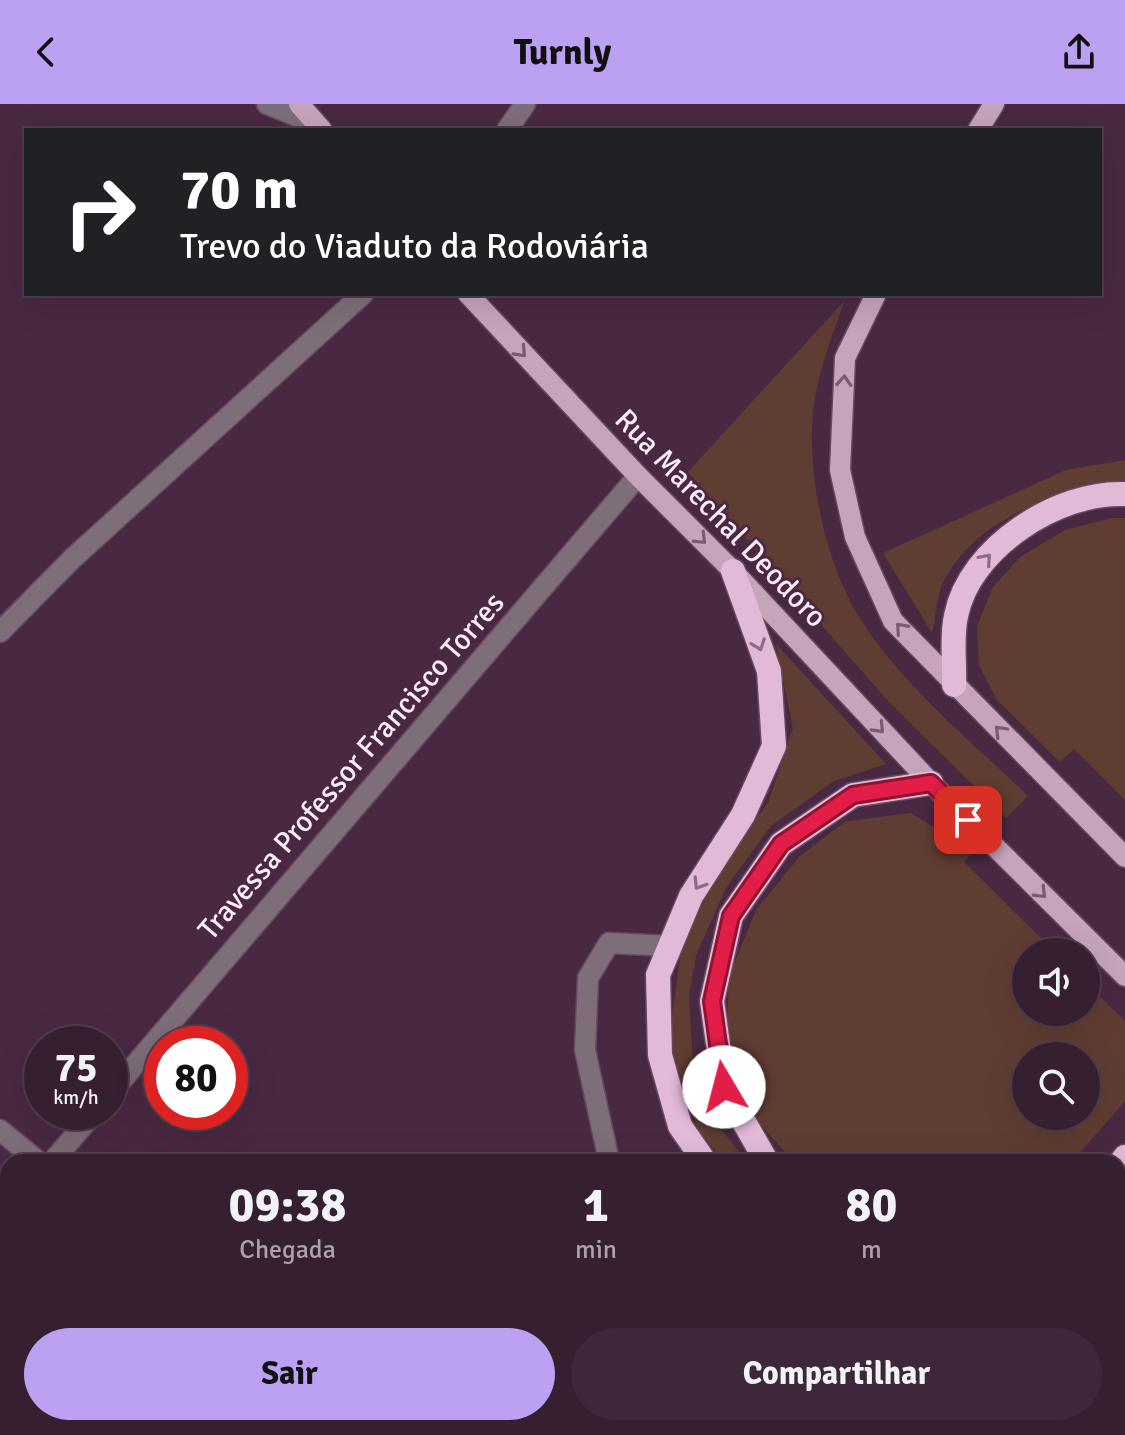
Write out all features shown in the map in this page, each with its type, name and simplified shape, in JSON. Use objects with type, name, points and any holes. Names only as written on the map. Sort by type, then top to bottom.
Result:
[{"type":"highway","points":[[954,685],[956,616],[972,575],[1004,538],[1055,509],[1110,493],[1125,494]]},
{"type":"highway","points":[[699,1154],[680,1126],[660,1055],[658,975],[691,896],[743,815],[774,746],[769,671],[733,571]]},
{"type":"highway","points":[[762,1154],[724,1087],[712,1001],[731,916],[781,844],[853,795],[931,783]]},
{"type":"main road","points":[[299,104],[319,127]]},
{"type":"main road","points":[[979,128],[994,104]]},
{"type":"main road","name":"Rua Marechal Deodoro","points":[[470,296],[931,783],[1125,976]]},
{"type":"main road","points":[[875,296],[845,358],[840,470],[855,537],[893,621],[1125,857]]},
{"type":"street","points":[[267,104],[319,127]]},
{"type":"street","points":[[508,128],[525,104]]},
{"type":"street","points":[[0,632],[72,559],[361,296]]},
{"type":"street","name":"Travessa Professor Francisco Torres","points":[[128,1073],[638,476]]},
{"type":"street","points":[[607,1154],[585,1050],[588,978],[609,943],[670,946]]},
{"type":"street","points":[[0,1130],[29,1154]]},
{"type":"street","points":[[59,1154],[80,1130]]},
{"type":"shaded area","points":[[845,300],[819,377],[812,430],[815,487],[828,544],[848,597],[897,668],[1028,796],[1006,818],[888,701],[688,472]]},
{"type":"shaded area","points":[[1125,460],[1125,480],[1048,499],[1000,522],[979,538],[960,556],[942,584],[932,633],[883,553],[1066,470]]},
{"type":"shaded area","points":[[1112,518],[1125,518],[1125,800],[1074,749],[1060,762],[997,700],[979,665],[977,626],[993,587],[1020,557],[1065,530]]},
{"type":"shaded area","points":[[776,644],[886,764],[834,781],[771,826],[727,886],[696,955],[689,996],[693,1062],[721,1129],[741,1154],[718,1154],[697,1128],[669,1039],[681,952],[720,865],[768,803],[793,728]]},
{"type":"shaded area","points":[[911,813],[973,852],[964,862],[1041,938],[1012,938],[1012,1026],[1100,1026],[1100,997],[1125,1021],[1125,1101],[1100,1130],[1100,1042],[1012,1042],[1012,1130],[1100,1130],[1079,1154],[787,1154],[745,1107],[726,1043],[729,976],[756,910],[800,856],[846,821]]},
{"type":"route","points":[[724,1087],[712,1001],[731,916],[781,844],[853,795],[931,783],[968,820]]}]
